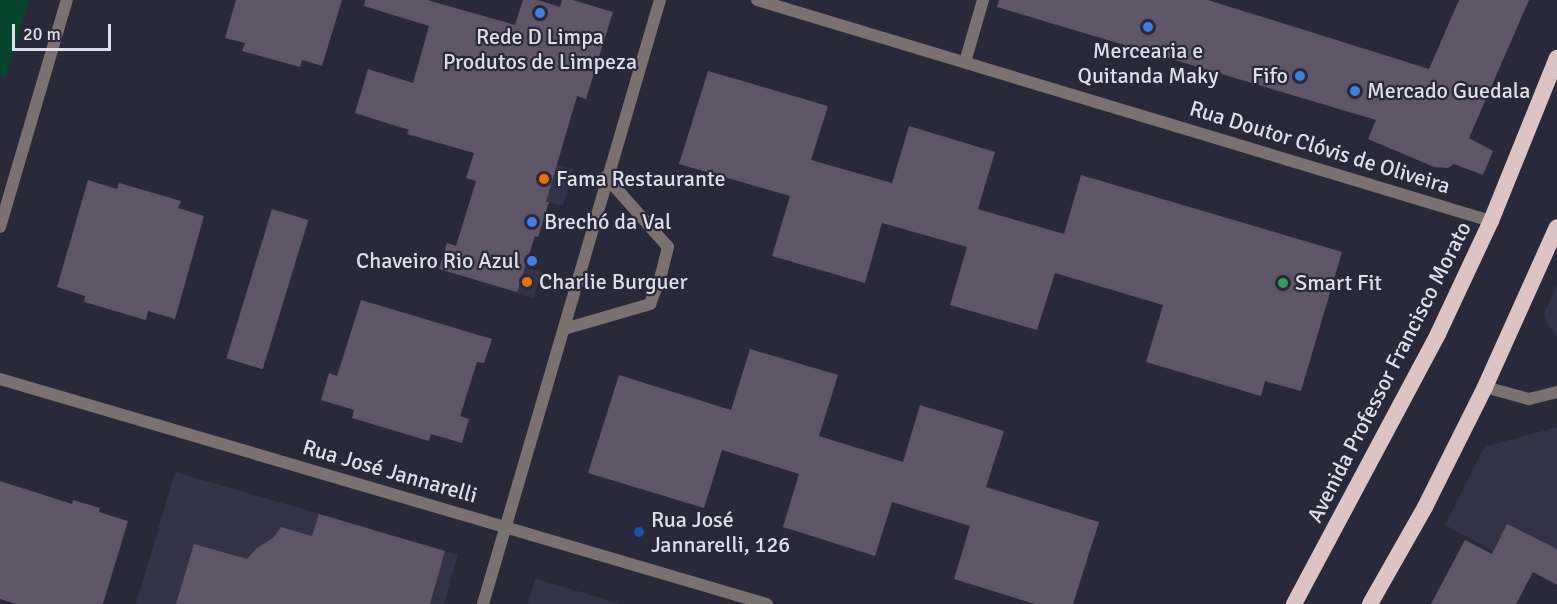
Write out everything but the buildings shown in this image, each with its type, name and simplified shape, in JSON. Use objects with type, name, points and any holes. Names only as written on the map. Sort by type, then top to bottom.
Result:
[{"type":"highway","name":"Avenida Professor Francisco Morato","points":[[1294,604],[1438,334],[1491,221],[1557,58]]},
{"type":"highway","points":[[1370,604],[1425,507],[1485,387],[1557,227]]},
{"type":"street","points":[[0,227],[67,0]]},
{"type":"street","points":[[483,604],[606,177],[660,0]]},
{"type":"street","name":"Rua Doutor Clóvis de Oliveira","points":[[757,0],[1491,221]]},
{"type":"street","points":[[965,63],[983,0]]},
{"type":"street","points":[[564,329],[650,304],[661,275],[668,247],[606,177]]},
{"type":"street","name":"Rua José Jannarelli","points":[[0,379],[767,604]]},
{"type":"street","points":[[1485,387],[1529,399],[1557,392]]},
{"type":"shaded area","points":[[478,142],[573,169],[563,206],[468,179]]},
{"type":"shaded area","points":[[447,243],[542,272],[534,298],[439,269]]},
{"type":"shaded area","points":[[1557,284],[1557,337],[1544,315]]},
{"type":"shaded area","points":[[1557,427],[1557,585],[1445,525],[1482,451],[1487,446]]},
{"type":"shaded area","points":[[175,472],[365,527],[342,604],[136,604]]},
{"type":"shaded area","points":[[412,541],[458,555],[444,604],[394,604]]},
{"type":"shaded area","points":[[535,579],[540,580],[621,604],[528,604]]},
{"type":"green space","points":[[0,0],[29,0],[6,78],[0,76]]},
{"type":"place","name":"Rede D Limpa Produtos de Limpeza","points":[[540,13]]},
{"type":"place","name":"Mercearia e Quitanda Maky","points":[[1148,27]]},
{"type":"place","name":"Fifo","points":[[1300,76]]},
{"type":"place","name":"Mercado Guedala","points":[[1355,91]]},
{"type":"place","name":"Fama Restaurante","points":[[544,179]]},
{"type":"place","name":"Brechó da Val","points":[[532,222]]},
{"type":"place","name":"Chaveiro Rio Azul","points":[[532,261]]},
{"type":"place","name":"Charlie Burguer","points":[[527,282]]},
{"type":"place","name":"Smart Fit","points":[[1283,283]]},
{"type":"place","name":"Rua José Jannarelli, 126","points":[[639,532]]}]
